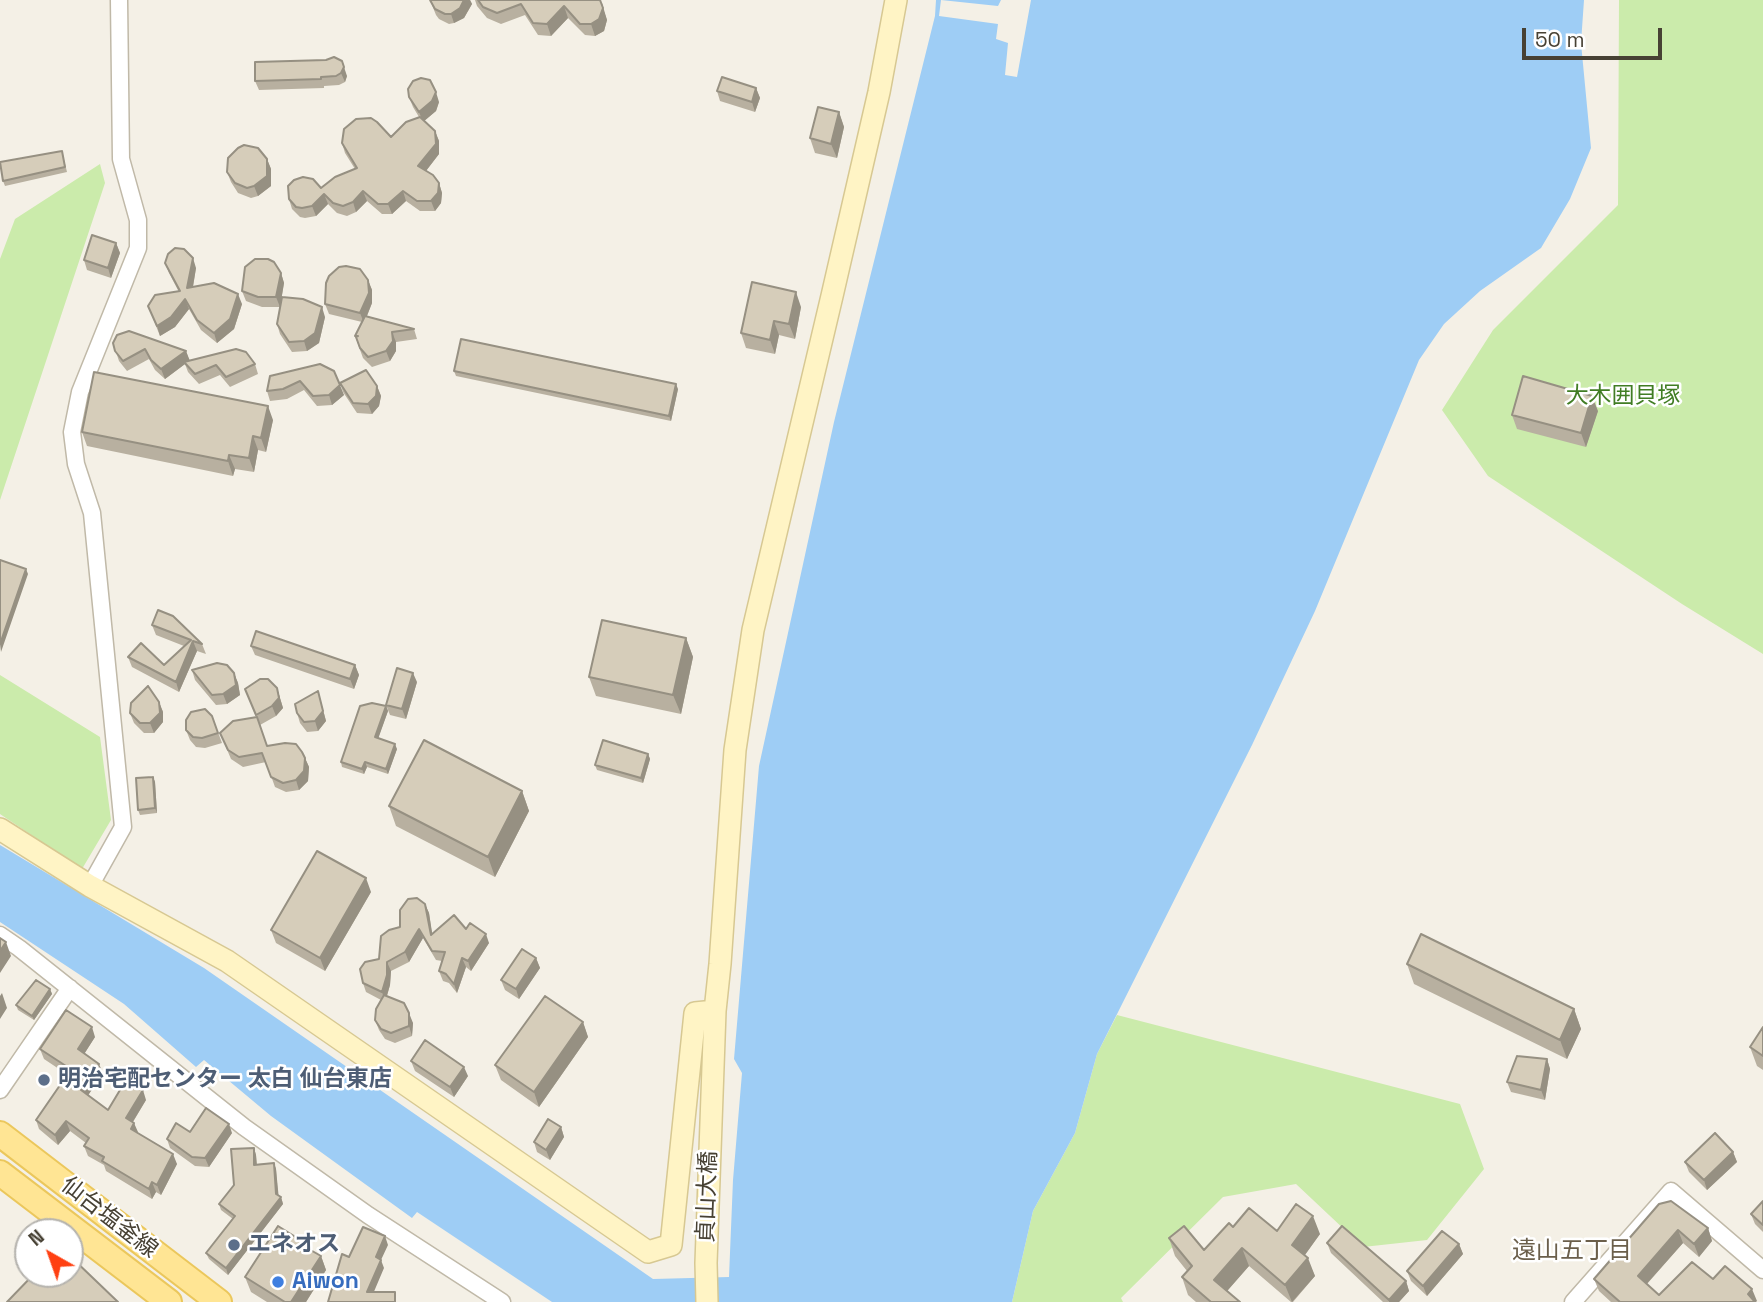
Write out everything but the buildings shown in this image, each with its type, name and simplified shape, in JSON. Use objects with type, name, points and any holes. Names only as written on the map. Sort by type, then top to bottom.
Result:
[{"type":"main road","name":"仙台塩釜線","points":[[0,1134],[219,1302]]},
{"type":"main road","name":"仙台塩釜線","points":[[0,1173],[169,1302]]},
{"type":"street","points":[[90,886],[123,827],[92,513],[76,464],[72,432],[80,392],[138,248],[138,220],[121,159],[119,0]]},
{"type":"street","name":"貞山大橋","points":[[707,1302],[715,1011],[735,750],[753,629],[832,296],[896,0]]},
{"type":"street","points":[[0,829],[90,886],[227,961],[648,1252],[671,1245],[695,1013],[715,1011]]},
{"type":"street","points":[[0,935],[244,1127],[368,1215],[499,1301]]},
{"type":"street","points":[[0,1090],[70,988]]},
{"type":"street","points":[[1574,1302],[1671,1191],[1763,1270]]},
{"type":"green space","name":"大木囲貝塚","points":[[1619,0],[1763,0],[1763,654],[1488,476],[1442,410],[1493,330],[1618,205]]},
{"type":"green space","points":[[100,164],[105,183],[0,500],[0,259],[15,219]]},
{"type":"green space","points":[[0,675],[100,737],[111,820],[82,869],[0,814]]},
{"type":"green space","points":[[1117,1015],[1460,1104],[1484,1169],[1427,1240],[1363,1247],[1296,1184],[1223,1197],[1121,1298],[1123,1302],[1012,1302],[1033,1211],[1075,1133],[1097,1054]]},
{"type":"water","points":[[936,0],[1584,0],[1581,43],[1591,148],[1570,199],[1541,248],[1480,291],[1444,324],[1419,360],[1315,611],[1252,745],[1097,1054],[1075,1133],[1033,1211],[1012,1302],[552,1302],[417,1212],[412,1218],[271,1116],[204,1060],[196,1067],[124,1004],[0,922],[0,845],[204,968],[653,1279],[729,1277],[733,1180],[742,1073],[734,1059],[759,766],[834,422],[935,16]]},
{"type":"pier","points":[[941,0],[998,6],[1001,0],[1031,0],[1017,77],[1005,75],[1008,43],[996,39],[998,24],[939,16]]},
{"type":"place","name":"明治宅配センター 太白 仙台東店","points":[[44,1080]]},
{"type":"place","name":"エネオス","points":[[234,1245]]},
{"type":"place","name":"Aiwon","points":[[278,1282]]},
{"type":"district","name":"遠山五丁目","points":[[1572,1251]]}]
